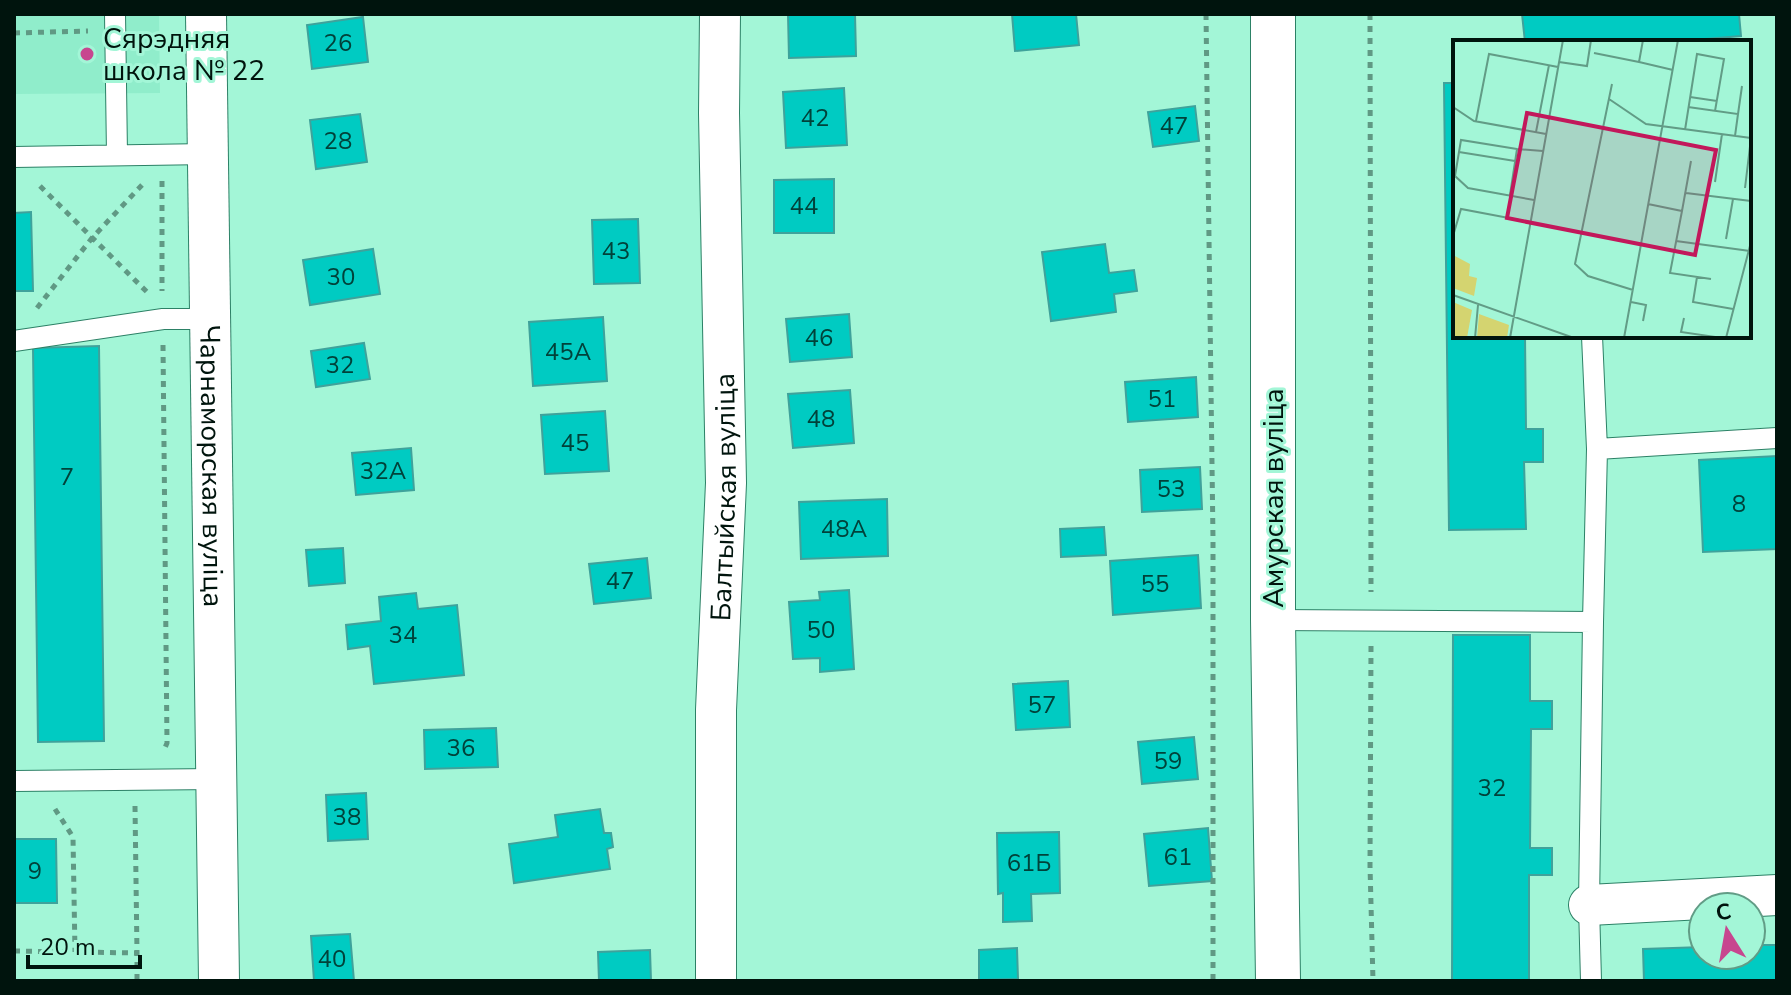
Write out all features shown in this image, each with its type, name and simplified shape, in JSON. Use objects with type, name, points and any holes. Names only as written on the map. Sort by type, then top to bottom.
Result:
[{"type":"street","name":"Чарнаморская вуліца","points":[[206,14],[219,981]]},
{"type":"street","name":"Балтыйская вуліца","points":[[716,981],[716,710],[726,483],[720,14]]},
{"type":"street","name":"Амурская вуліца","points":[[1273,14],[1273,620],[1278,981]]},
{"type":"street","points":[[1589,905],[1777,895]]},
{"type":"lane","points":[[115,14],[117,155]]},
{"type":"lane","points":[[14,157],[117,155],[162,159],[208,154]]},
{"type":"lane","points":[[14,341],[163,313],[210,319]]},
{"type":"lane","points":[[1591,981],[1589,905],[1597,449],[1592,338]]},
{"type":"lane","points":[[1597,449],[1777,438]]},
{"type":"lane","points":[[1273,620],[1593,622]]},
{"type":"lane","points":[[14,781],[216,779]]},
{"type":"path","points":[[1206,14],[1213,539],[1213,981]]},
{"type":"path","points":[[1370,14],[1370,866],[1373,981]]},
{"type":"path","points":[[14,33],[100,31]]},
{"type":"path","points":[[33,312],[92,238],[162,159]]},
{"type":"path","points":[[137,981],[135,806],[167,743],[162,159]]},
{"type":"path","points":[[36,182],[163,313]]},
{"type":"path","points":[[37,781],[73,837],[75,952]]},
{"type":"path","points":[[14,951],[137,953]]},
{"type":"shaded area","name":"Сярэдняя школа № 22","points":[[14,14],[159,14],[160,93],[14,94]]},
{"type":"building","points":[[788,14],[855,14],[856,56],[789,58]]},
{"type":"building","points":[[1012,14],[1076,14],[1079,45],[1015,51]]},
{"type":"building","points":[[1522,14],[1739,14],[1741,36],[1694,40],[1525,40]]},
{"type":"building","points":[[363,17],[368,62],[312,69],[307,25]]},
{"type":"building","points":[[1444,83],[1453,83],[1453,338],[1525,338],[1526,429],[1543,429],[1543,462],[1524,462],[1526,529],[1449,530]]},
{"type":"building","points":[[844,88],[847,145],[786,148],[783,92]]},
{"type":"building","points":[[1195,106],[1199,141],[1153,147],[1148,112]]},
{"type":"building","points":[[360,114],[367,162],[316,169],[310,120]]},
{"type":"building","points":[[834,179],[834,233],[774,233],[774,180]]},
{"type":"building","points":[[31,212],[33,291],[14,291],[14,213]]},
{"type":"building","points":[[638,219],[640,283],[594,284],[592,220]]},
{"type":"building","points":[[1105,244],[1109,273],[1134,270],[1137,291],[1114,294],[1116,312],[1051,321],[1042,252]]},
{"type":"building","points":[[373,249],[380,294],[310,305],[303,260]]},
{"type":"building","points":[[849,314],[852,357],[790,362],[786,319]]},
{"type":"building","points":[[603,317],[607,381],[533,386],[529,322]]},
{"type":"building","points":[[364,343],[370,379],[316,387],[311,351]]},
{"type":"building","points":[[99,346],[104,741],[38,742],[33,348]]},
{"type":"building","points":[[1196,377],[1198,417],[1128,422],[1125,382]]},
{"type":"building","points":[[850,390],[854,443],[793,448],[788,394]]},
{"type":"building","points":[[605,411],[609,471],[545,474],[541,415]]},
{"type":"building","points":[[411,448],[414,490],[356,495],[352,453]]},
{"type":"building","points":[[1777,456],[1777,549],[1703,552],[1699,460]]},
{"type":"building","points":[[1200,467],[1202,509],[1142,512],[1140,470]]},
{"type":"building","points":[[887,499],[888,556],[801,559],[799,502]]},
{"type":"building","points":[[1104,527],[1106,555],[1061,557],[1060,529]]},
{"type":"building","points":[[343,548],[345,583],[309,586],[306,550]]},
{"type":"building","points":[[1198,555],[1201,608],[1113,615],[1110,561]]},
{"type":"building","points":[[647,558],[651,598],[594,604],[589,564]]},
{"type":"building","points":[[849,590],[854,669],[820,672],[820,658],[793,659],[789,602],[820,600],[819,592]]},
{"type":"building","points":[[416,593],[418,609],[457,605],[464,675],[374,684],[370,646],[348,649],[346,625],[381,621],[379,597]]},
{"type":"building","points":[[1453,635],[1530,635],[1530,701],[1552,701],[1552,729],[1531,729],[1530,848],[1552,848],[1552,875],[1529,875],[1529,981],[1452,981]]},
{"type":"building","points":[[1068,681],[1070,727],[1016,730],[1013,684]]},
{"type":"building","points":[[496,728],[498,767],[425,769],[424,730]]},
{"type":"building","points":[[1194,737],[1198,779],[1142,784],[1138,742]]},
{"type":"building","points":[[366,793],[368,839],[328,841],[326,795]]},
{"type":"building","points":[[600,809],[604,833],[611,833],[613,847],[607,849],[610,869],[514,883],[509,844],[558,837],[555,815]]},
{"type":"building","points":[[1208,828],[1212,881],[1149,886],[1144,834]]},
{"type":"building","points":[[1059,832],[1060,893],[1031,894],[1032,921],[1003,922],[1003,893],[998,894],[997,833]]},
{"type":"building","points":[[14,839],[56,839],[57,903],[14,903]]},
{"type":"building","points":[[350,934],[354,981],[314,981],[311,936]]},
{"type":"building","points":[[1767,945],[1777,945],[1777,981],[1644,981],[1643,949],[1687,948],[1687,971],[1767,971]]},
{"type":"building","points":[[1017,948],[1018,979],[979,980],[979,950]]},
{"type":"building","points":[[650,950],[651,981],[599,981],[598,952]]},
{"type":"place","name":"Сярэдняя школа № 22","points":[[87,54]]}]
